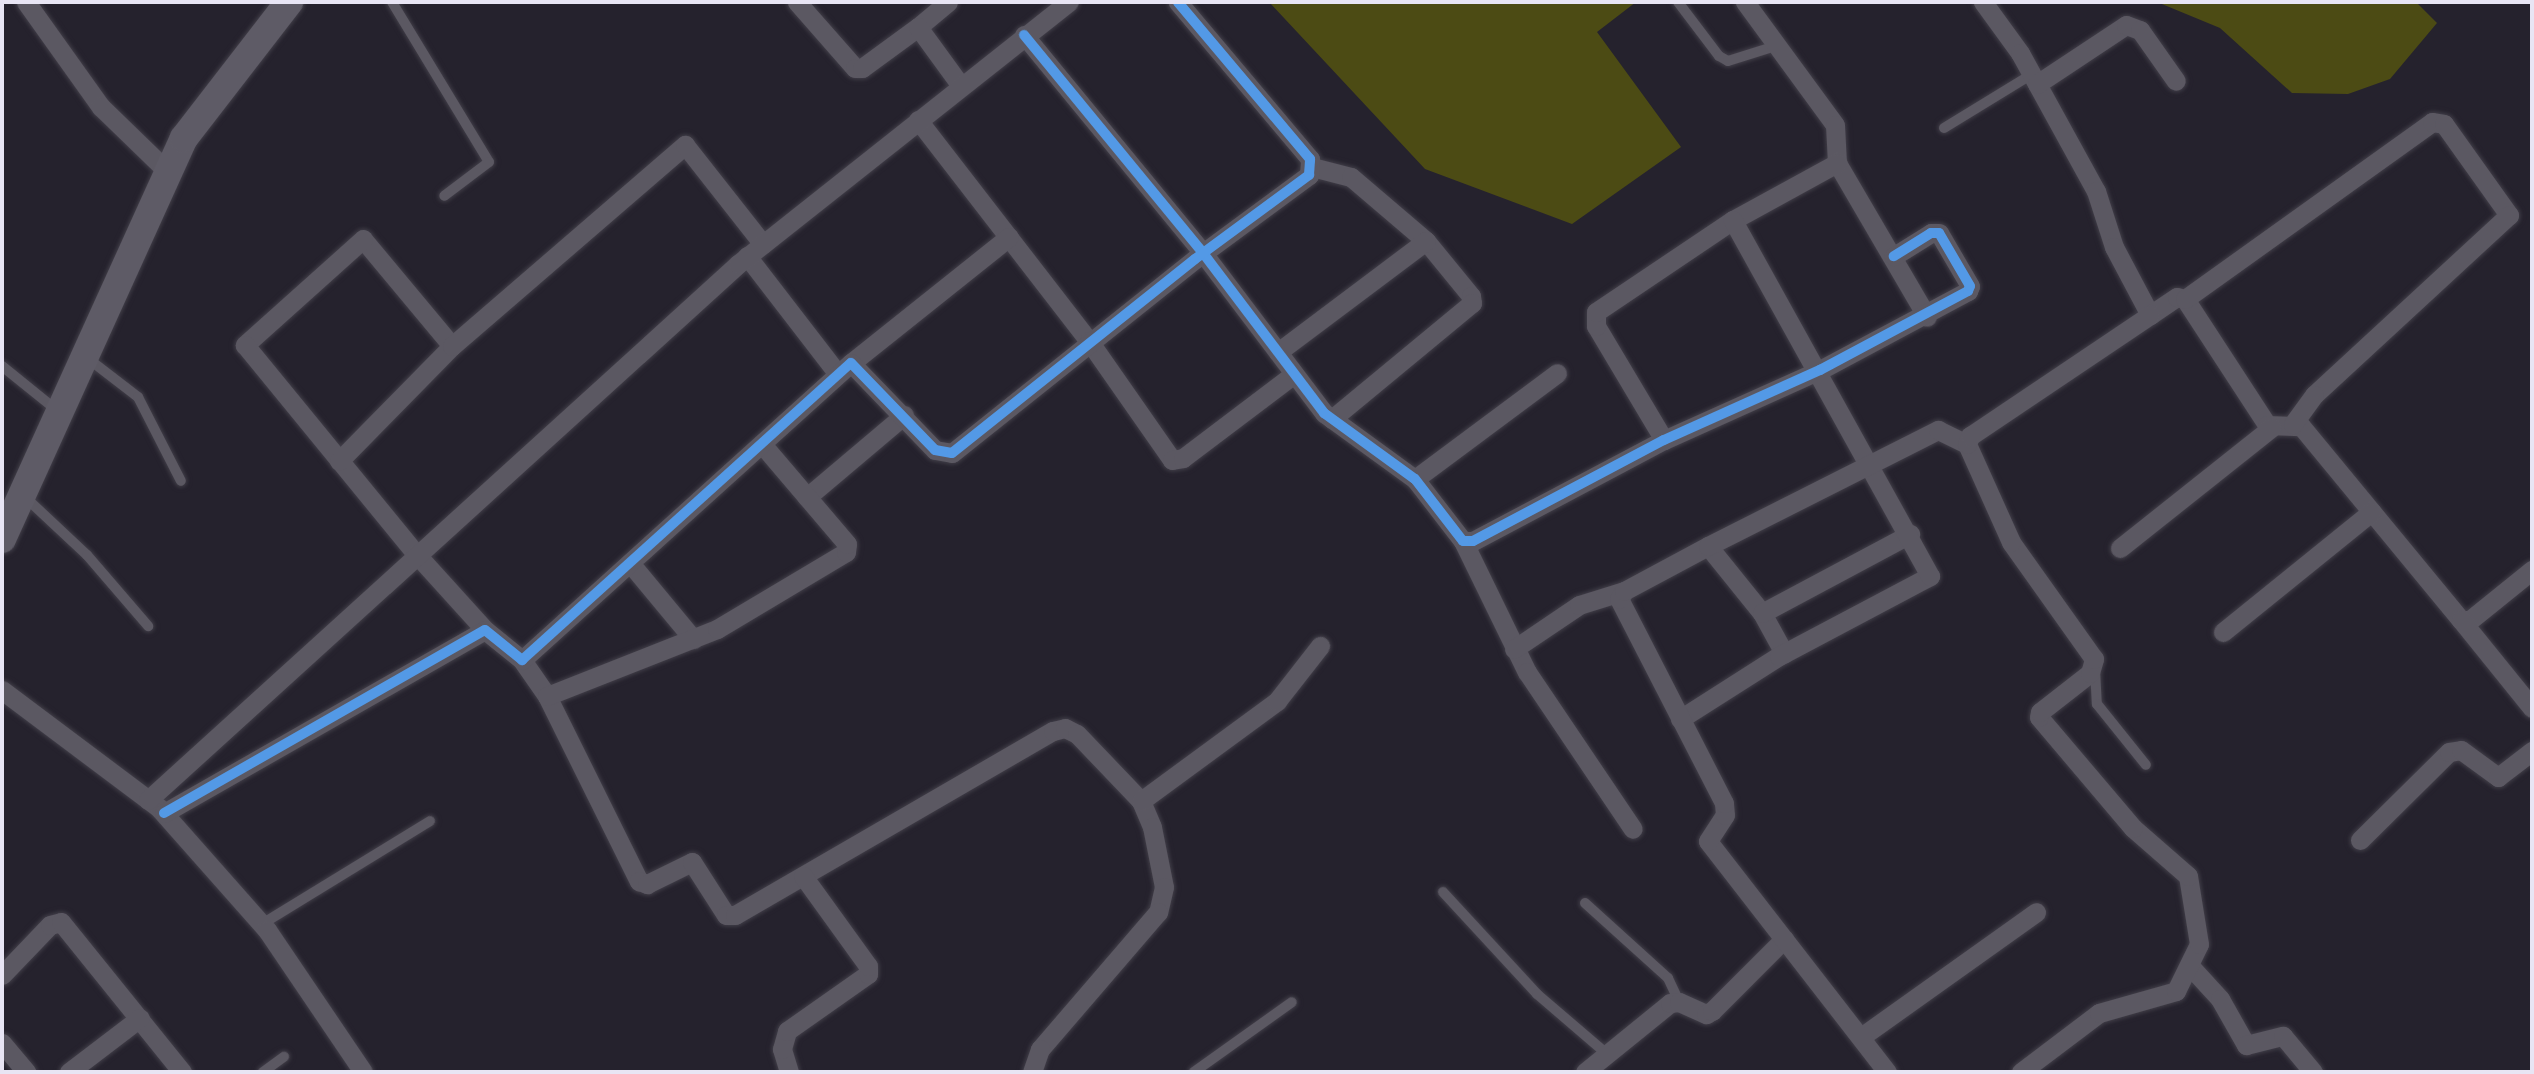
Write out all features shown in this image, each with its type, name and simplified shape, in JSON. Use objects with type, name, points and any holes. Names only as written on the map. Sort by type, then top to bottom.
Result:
[{"type":"street","points":[[26,2],[100,107],[168,172]]},
{"type":"street","points":[[2,539],[184,138],[289,2]]},
{"type":"street","points":[[797,2],[855,68],[862,68],[948,2]]},
{"type":"street","points":[[148,800],[755,250],[1069,2]]},
{"type":"street","points":[[339,461],[452,346],[685,145],[755,250],[845,369],[904,415],[935,450],[952,453],[1203,253],[1309,175],[1312,167],[1310,159],[1178,2]]},
{"type":"street","points":[[1745,2],[1835,125],[1837,163],[1894,256],[1927,317]]},
{"type":"street","points":[[1983,2],[2034,79],[2096,191],[2114,247],[2150,315]]},
{"type":"street","points":[[2034,79],[2126,25],[2140,30],[2176,81]]},
{"type":"street","points":[[918,27],[961,86]]},
{"type":"street","points":[[1024,35],[1203,253],[1294,374],[1332,419],[1415,479],[1463,541],[1514,649],[1633,829]]},
{"type":"street","points":[[918,120],[1090,341],[1172,460],[1183,458],[1294,374]]},
{"type":"street","points":[[2185,299],[2432,122],[2444,124],[2509,215],[2314,395],[2293,424]]},
{"type":"street","points":[[1664,440],[1596,326],[1596,312],[1733,220],[1837,163]]},
{"type":"street","points":[[1312,167],[1351,177],[1426,241],[1471,296],[1468,311],[1332,419]]},
{"type":"street","points":[[1680,719],[1784,653],[1927,580],[1929,570],[1820,370],[1733,220]]},
{"type":"street","points":[[1463,541],[1473,541],[1664,440],[1820,370],[1927,317],[1970,286],[1944,236],[1931,233],[1894,256]]},
{"type":"street","points":[[522,660],[845,369],[1009,237]]},
{"type":"street","points":[[452,346],[362,239],[247,340],[247,350],[417,555],[485,630],[522,660],[547,696],[639,881],[647,884],[692,862],[719,909],[734,915],[1065,728],[1077,734],[1140,802],[1161,865],[1164,887],[1158,912],[1040,1049],[1032,1072]]},
{"type":"street","points":[[1278,352],[1426,241]]},
{"type":"street","points":[[1967,444],[1970,436],[2176,297],[2185,299],[2272,427]]},
{"type":"street","points":[[1415,479],[1557,373]]},
{"type":"street","points":[[807,497],[904,415]]},
{"type":"street","points":[[2120,548],[2272,427],[2293,424],[2301,426],[2532,708]]},
{"type":"street","points":[[1514,649],[1578,605],[1624,591],[1870,461],[1938,430],[1967,444],[2011,542],[2095,666],[2040,712],[2039,717],[2133,828],[2188,876],[2199,944],[2176,991],[2099,1013],[2021,1072]]},
{"type":"street","points":[[547,696],[718,629],[846,552],[847,544],[762,444]]},
{"type":"street","points":[[2223,632],[2371,512]]},
{"type":"street","points":[[1762,613],[1910,534]]},
{"type":"street","points":[[1708,546],[1762,613],[1784,653]]},
{"type":"street","points":[[630,563],[693,639]]},
{"type":"street","points":[[2461,620],[2470,620],[2532,570]]},
{"type":"street","points":[[1624,591],[1621,608],[1726,809],[1708,841],[1887,1072]]},
{"type":"street","points":[[164,813],[485,630]]},
{"type":"street","points":[[1140,802],[1277,701],[1320,646]]},
{"type":"street","points":[[2,690],[164,813],[262,924],[363,1072]]},
{"type":"street","points":[[2360,840],[2449,752],[2461,750],[2498,777],[2532,751]]},
{"type":"street","points":[[789,1072],[782,1049],[788,1031],[868,974],[868,965],[803,876]]},
{"type":"street","points":[[1861,1037],[2036,912]]},
{"type":"street","points":[[2,975],[50,925],[61,922],[182,1072]]},
{"type":"street","points":[[1585,1072],[1662,1008],[1679,1002],[1696,1012],[1712,1011],[1784,939]]},
{"type":"street","points":[[2189,964],[2220,999],[2246,1045],[2283,1036],[2313,1072]]},
{"type":"street","points":[[69,1072],[140,1018]]},
{"type":"street","points":[[2,1043],[26,1072]]},
{"type":"lane","points":[[392,2],[489,162],[444,196]]},
{"type":"lane","points":[[1678,2],[1719,56],[1728,61],[1776,46]]},
{"type":"lane","points":[[1944,128],[2034,79]]},
{"type":"lane","points":[[85,356],[138,397],[181,481]]},
{"type":"lane","points":[[2,366],[59,412]]},
{"type":"lane","points":[[22,494],[87,555],[148,626]]},
{"type":"lane","points":[[2095,666],[2096,704],[2146,765]]},
{"type":"lane","points":[[262,924],[430,821]]},
{"type":"lane","points":[[1443,892],[1537,994],[1607,1054]]},
{"type":"lane","points":[[1585,903],[1668,978],[1679,1002]]},
{"type":"lane","points":[[1194,1072],[1292,1002]]},
{"type":"lane","points":[[263,1072],[285,1057]]},
{"type":"shaded area","points":[[1269,2],[1636,2],[1597,32],[1681,147],[1572,224],[1425,169]]},
{"type":"shaded area","points":[[2157,2],[2416,2],[2437,23],[2390,79],[2348,94],[2292,93],[2220,28]]},
{"type":"cycle path","points":[[164,813],[485,630],[522,660],[851,363],[935,450],[952,453],[1195,259],[1309,175],[1310,159],[1178,2]]},
{"type":"cycle path","points":[[1024,35],[1203,253],[1324,413],[1415,479],[1463,541],[1473,541],[1664,440],[1820,370],[1968,291],[1970,286],[1939,233],[1931,233],[1894,256]]}]
